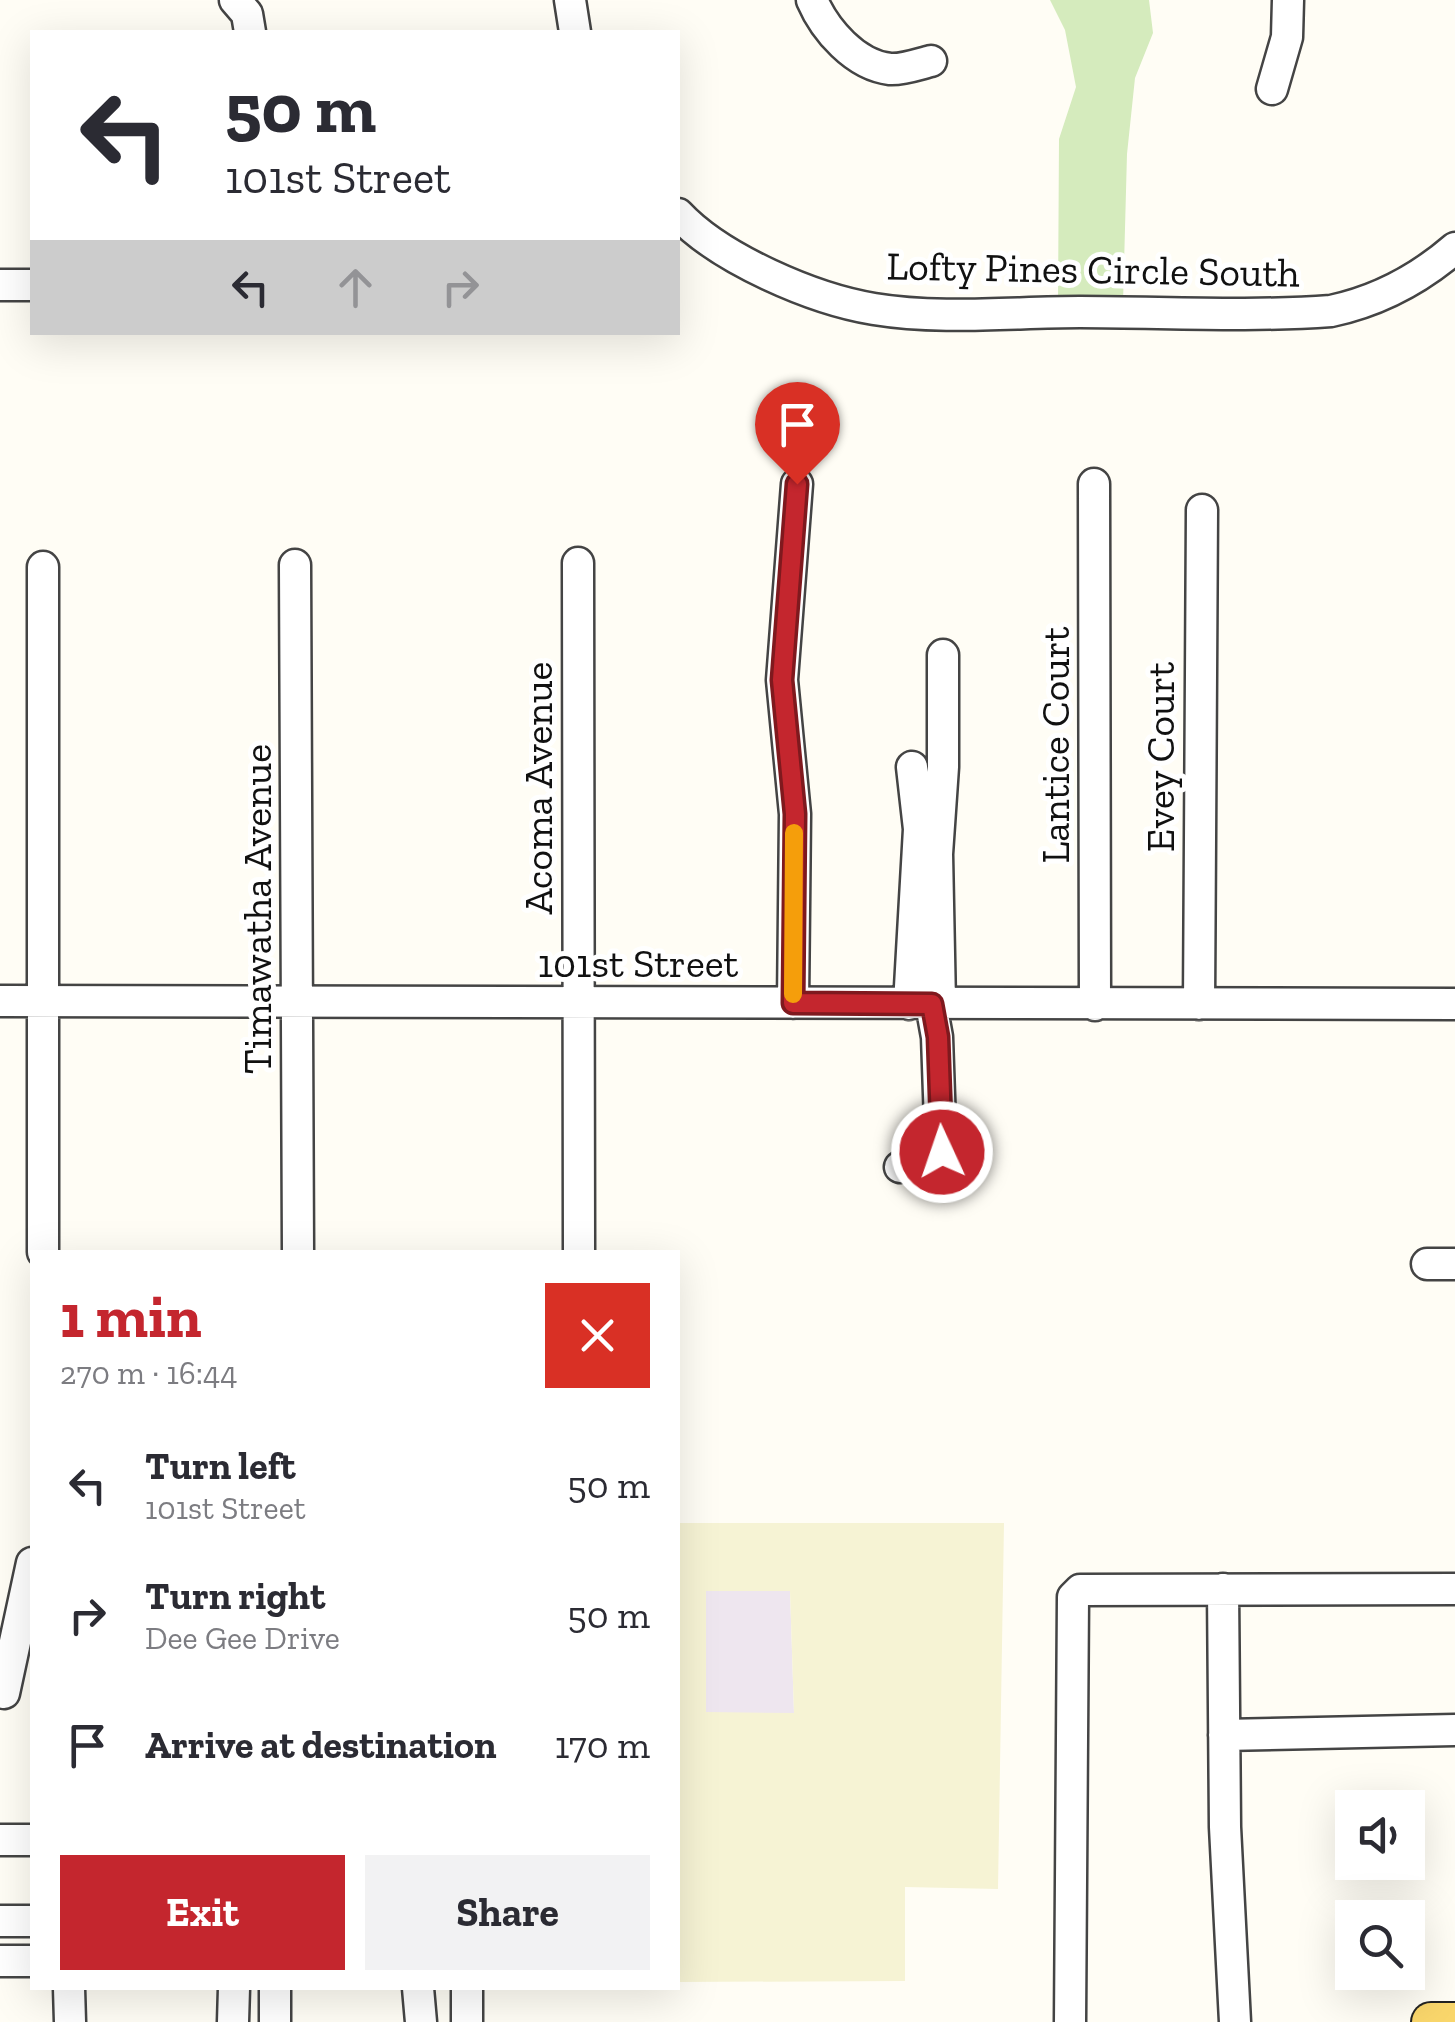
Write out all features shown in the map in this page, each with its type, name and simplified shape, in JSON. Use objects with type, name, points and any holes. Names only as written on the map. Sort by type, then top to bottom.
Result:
[{"type":"main road","points":[[1431,2022],[1455,2022]]},
{"type":"street","points":[[235,0],[247,14],[250,30]]},
{"type":"street","points":[[570,0],[576,30]]},
{"type":"street","points":[[812,0],[837,38],[863,59],[891,69],[931,61]]},
{"type":"street","points":[[1272,89],[1287,36],[1288,0]]},
{"type":"street","name":"Lofty Pines Circle South","points":[[680,216],[701,236],[742,262],[822,294],[874,309],[947,313],[1331,312],[1360,305],[1398,288],[1455,248]]},
{"type":"street","points":[[0,285],[30,285]]},
{"type":"street","points":[[793,1003],[795,814],[782,680],[797,484]]},
{"type":"street","name":"Lantice Court","points":[[1094,484],[1095,1005]]},
{"type":"street","name":"Evey Court","points":[[1199,1004],[1202,510]]},
{"type":"street","name":"Acoma Avenue","points":[[578,563],[579,1250]]},
{"type":"street","name":"Timawatha Avenue","points":[[295,565],[298,1250]]},
{"type":"street","points":[[43,567],[43,1250]]},
{"type":"street","points":[[927,1004],[943,767],[943,656]]},
{"type":"street","points":[[900,1167],[928,1163],[942,1152],[938,1037],[927,1004],[919,829],[912,767]]},
{"type":"street","name":"101st Street","points":[[0,1001],[1455,1004]]},
{"type":"street","points":[[12,1693],[30,1577]]},
{"type":"street","points":[[1223,1588],[1224,1735],[1235,2022]]},
{"type":"street","points":[[1070,2022],[1073,1597],[1080,1590],[1455,1589]]},
{"type":"street","points":[[1224,1735],[1455,1730]]},
{"type":"street","points":[[0,1840],[30,1840]]},
{"type":"street","points":[[0,1922],[30,1921]]},
{"type":"street","points":[[0,1960],[30,1960]]},
{"type":"street","points":[[69,1990],[70,2022]]},
{"type":"street","points":[[232,2022],[234,1990]]},
{"type":"street","points":[[275,1990],[275,2022]]},
{"type":"street","points":[[418,1990],[421,2022]]},
{"type":"street","points":[[466,1990],[468,2022]]},
{"type":"shaded area","points":[[680,1523],[1004,1523],[998,1889],[905,1887],[905,1981],[680,1982]],"holes":[[[706,1591],[790,1591],[794,1713],[706,1712]]]},
{"type":"shaded area","points":[[706,1590],[790,1590],[794,1713],[706,1713]]},
{"type":"green space","points":[[1050,0],[1149,0],[1153,33],[1135,78],[1127,154],[1123,303],[1058,302],[1059,139],[1076,87],[1065,30]]},
{"type":"slow traffic","points":[[793,994],[794,833]]},
{"type":"route","points":[[797,484],[782,680],[795,814],[793,1003],[932,1004],[938,1037],[942,1152]]}]
